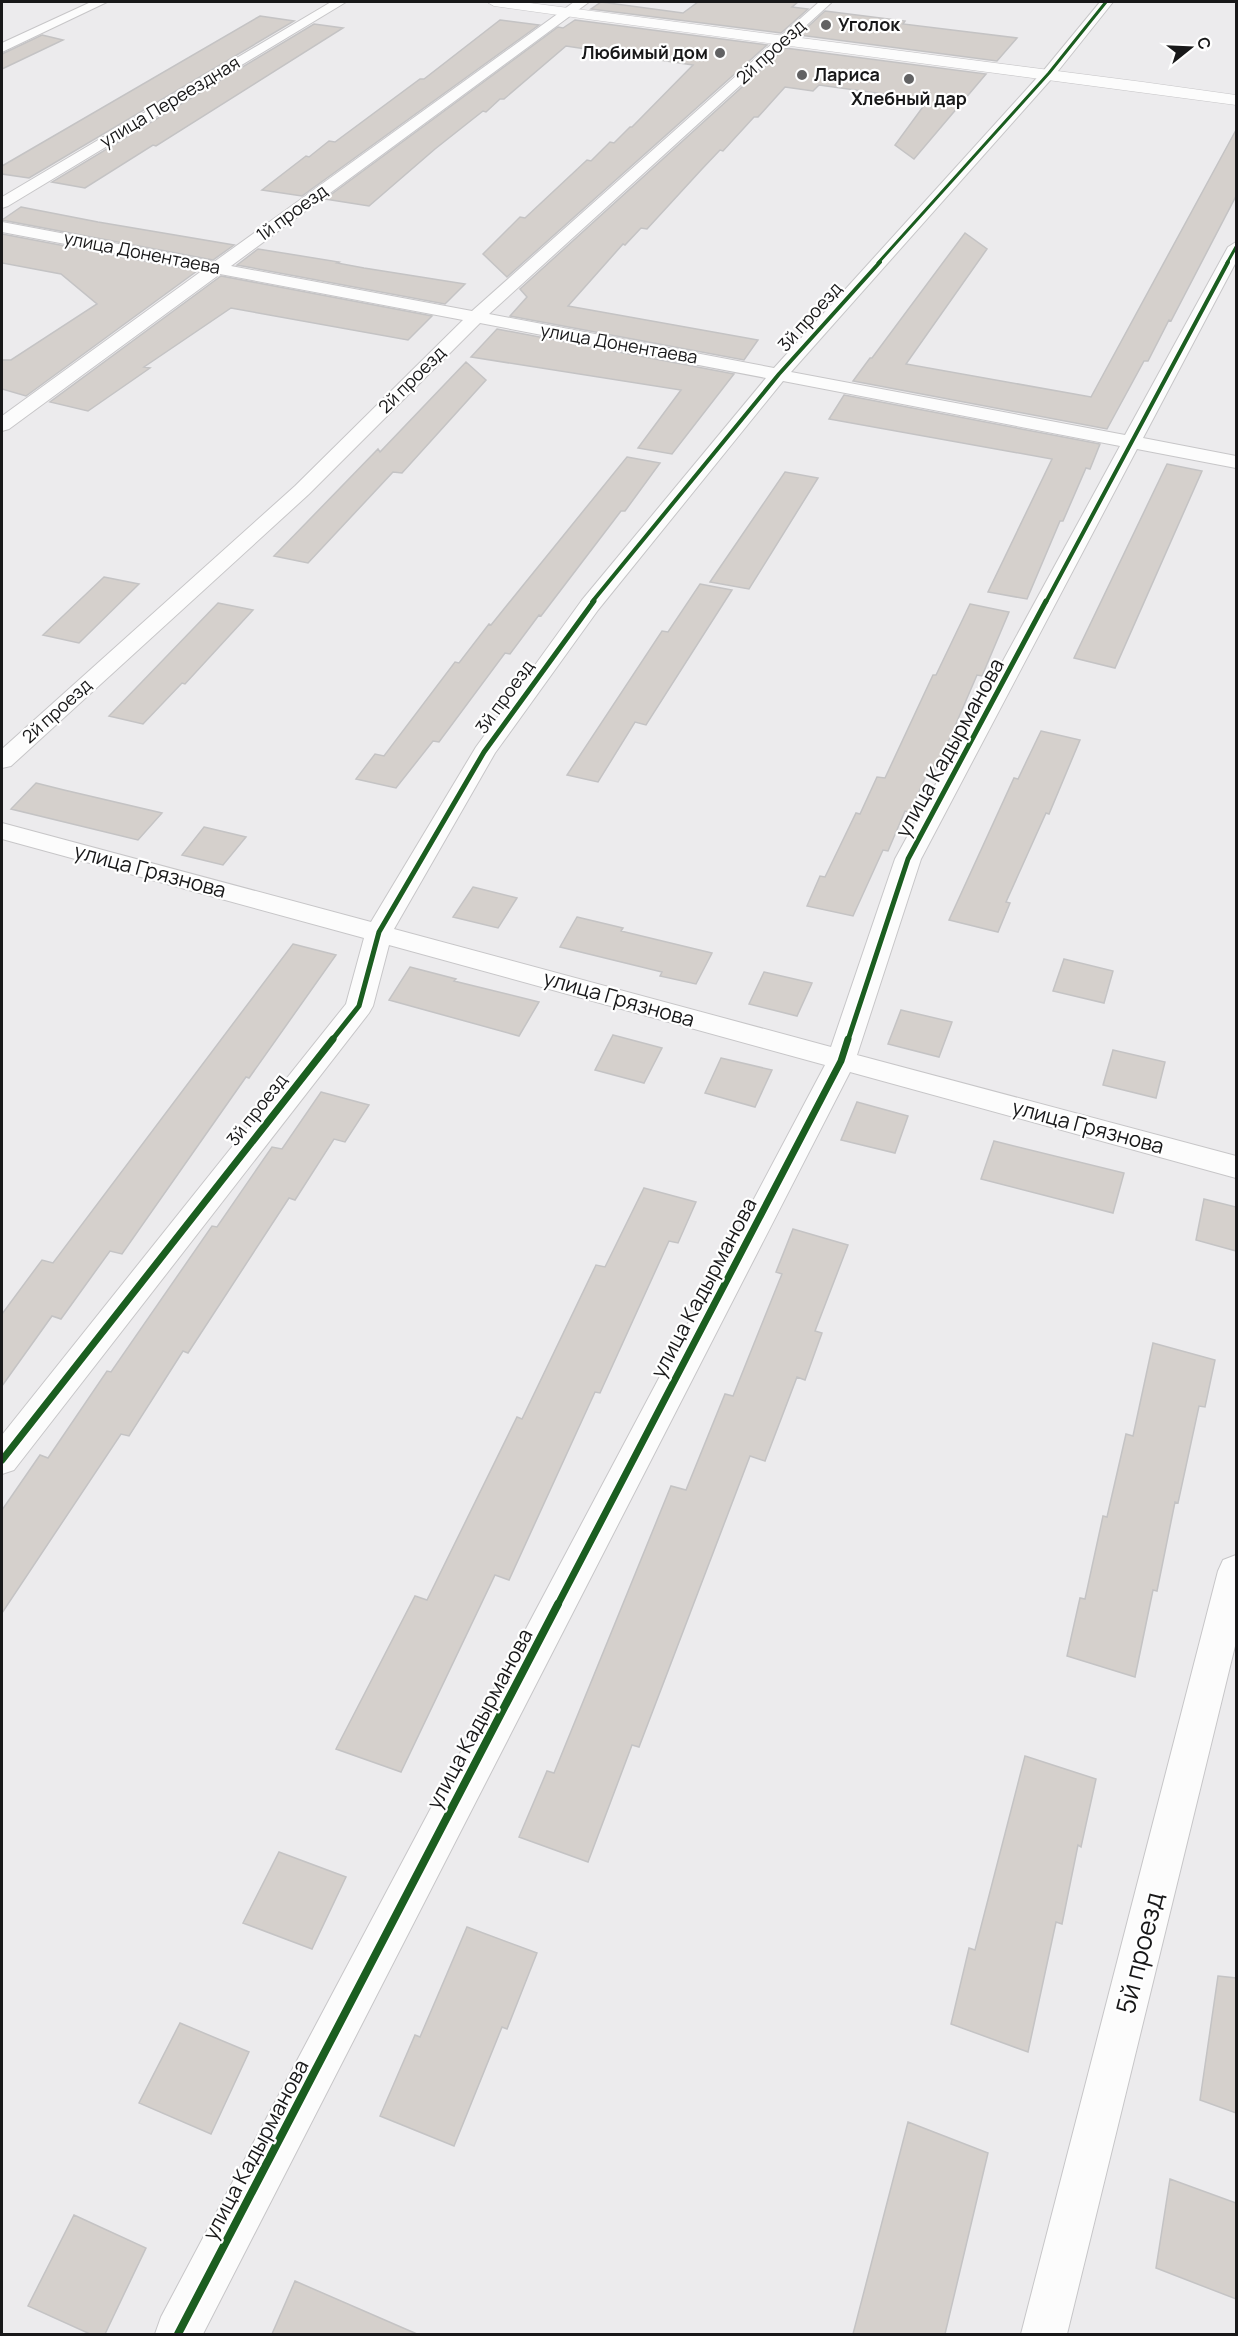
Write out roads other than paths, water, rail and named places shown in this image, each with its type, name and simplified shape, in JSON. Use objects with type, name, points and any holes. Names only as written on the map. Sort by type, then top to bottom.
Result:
[{"type":"main road","points":[[494,2],[784,41],[1049,73],[1236,100]]},
{"type":"street","points":[[2,48],[100,2]]},
{"type":"street","name":"улица Переездная","points":[[2,203],[339,2]]},
{"type":"street","name":"1й проезд","points":[[2,425],[582,2]]},
{"type":"street","name":"2й проезд","points":[[2,761],[302,490],[475,318],[826,2]]},
{"type":"street","name":"3й проезд","points":[[2,1460],[359,1005],[380,932],[484,752],[590,605],[779,374],[1049,73],[1106,2]]},
{"type":"street","name":"улица Донентаева","points":[[2,226],[1236,462]]},
{"type":"street","name":"улица Кадырманова","points":[[178,2334],[841,1061],[908,859],[1236,247]]},
{"type":"street","name":"улица Грязнова","points":[[2,831],[380,932],[841,1061],[1236,1167]]},
{"type":"street","name":"5й проезд","points":[[1044,2334],[1236,1571]]},
{"type":"place","name":"Уголок","points":[[826,25]]},
{"type":"place","name":"Любимый дом","points":[[720,53]]},
{"type":"place","name":"Лариса","points":[[802,75]]},
{"type":"place","name":"Хлебный дар","points":[[909,79]]}]
